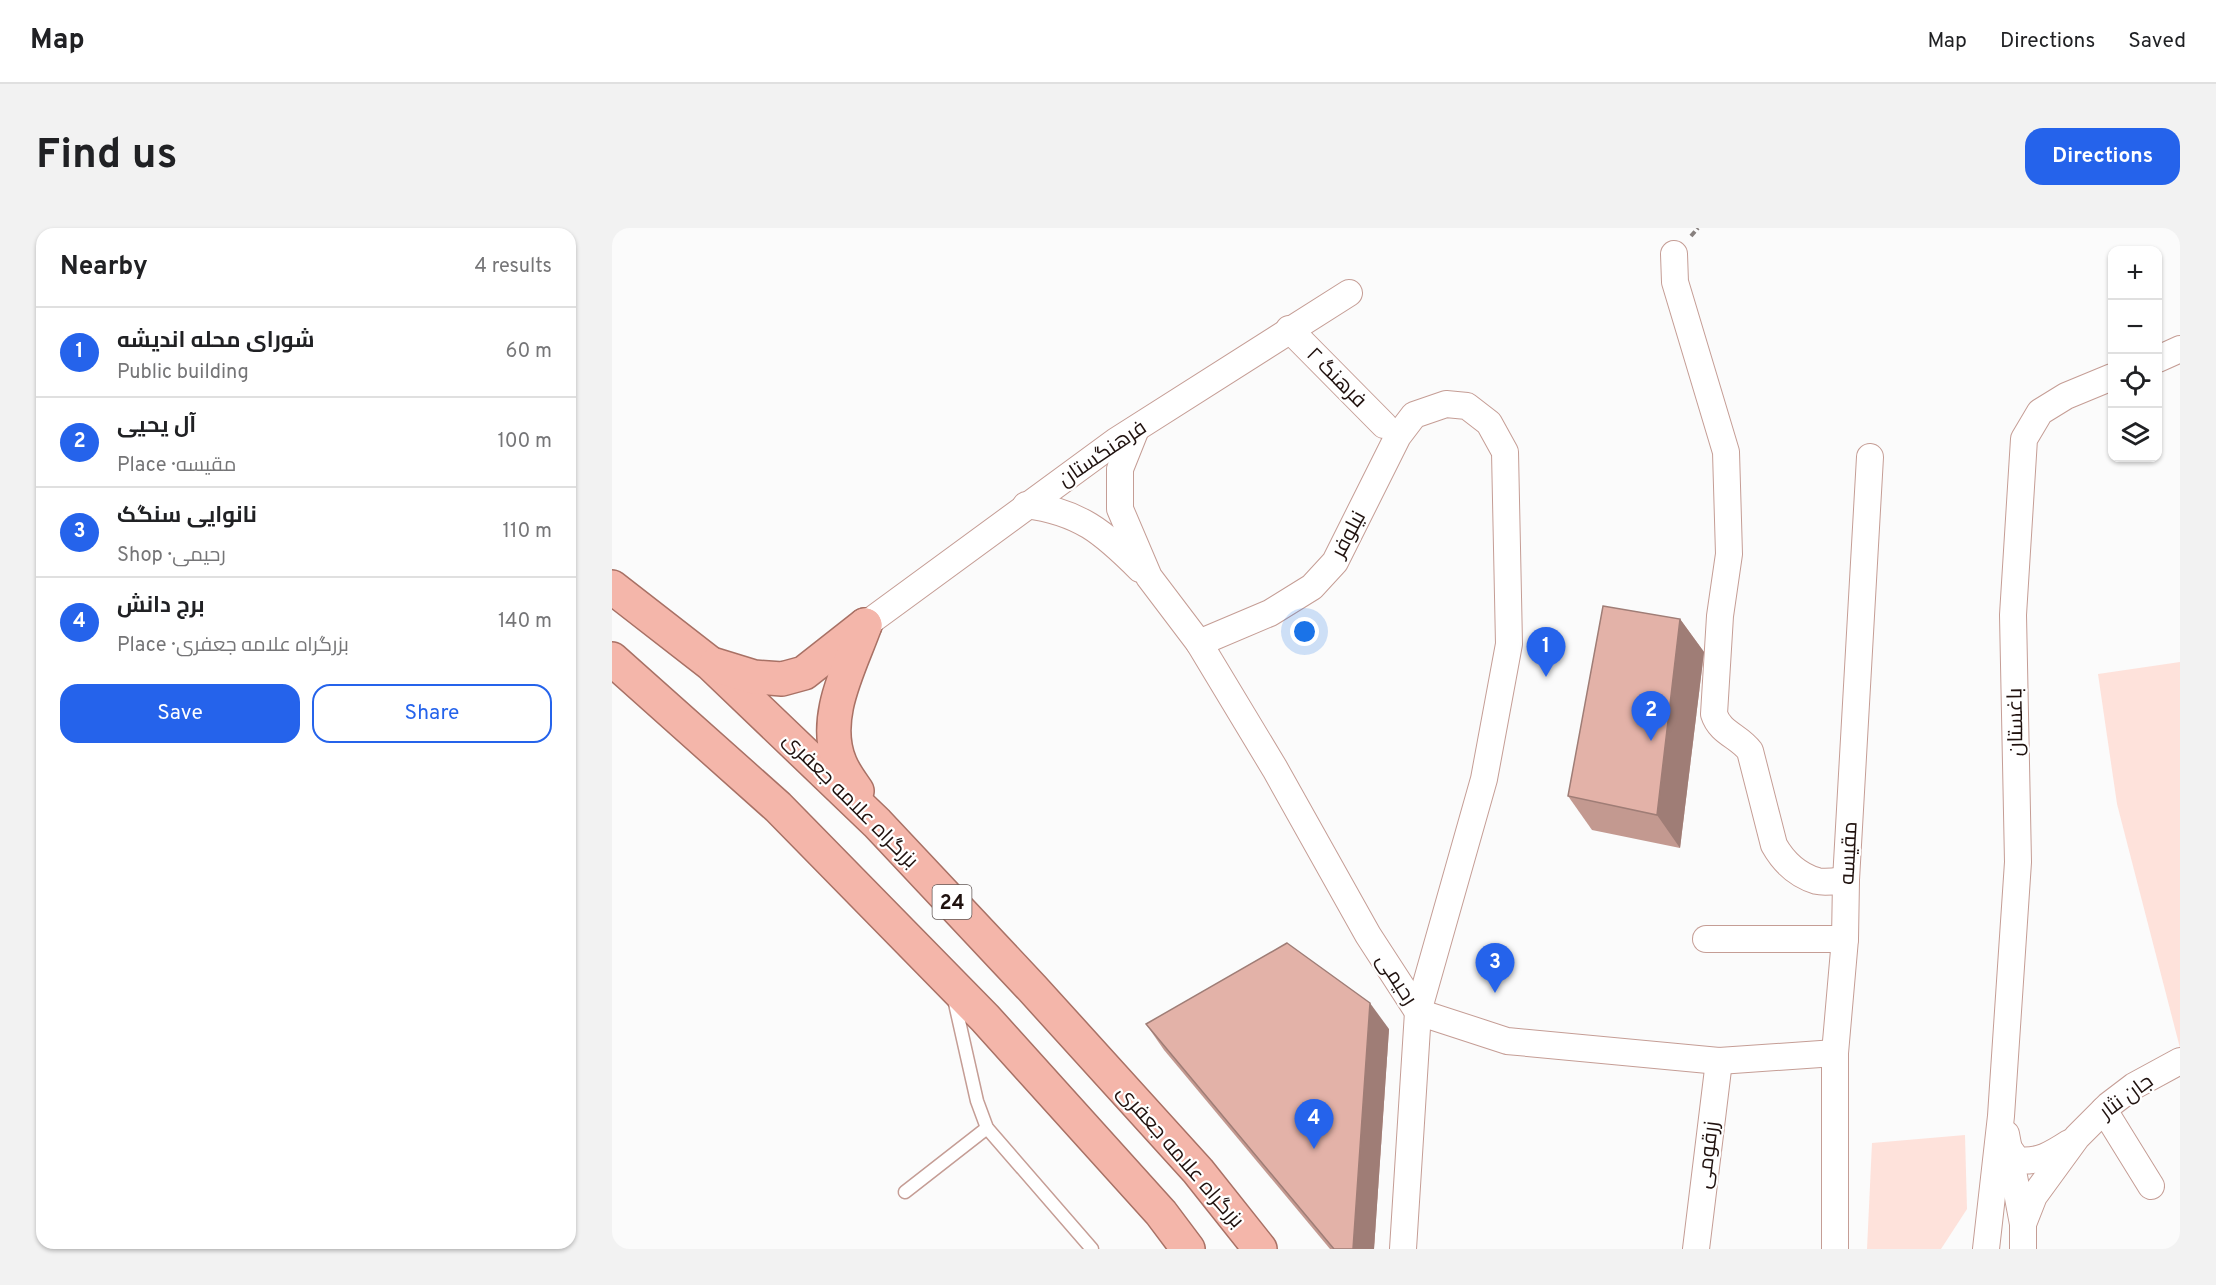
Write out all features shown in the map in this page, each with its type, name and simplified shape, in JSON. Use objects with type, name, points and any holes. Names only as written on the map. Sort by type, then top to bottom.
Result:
[{"type":"highway","name":"بزرگراه علامه جعفری","points":[[612,587],[711,664],[877,823],[1191,1162],[1260,1249]]},
{"type":"highway","points":[[711,664],[754,677],[782,679],[804,673],[866,626]]},
{"type":"highway","points":[[866,626],[839,696],[833,736],[840,764],[877,823]]},
{"type":"highway","points":[[612,660],[778,807],[985,1018],[1161,1213],[1188,1249]]},
{"type":"street","points":[[1674,254],[1675,282],[1726,452],[1729,554],[1720,616],[1714,714],[1716,722],[1730,735],[1745,744],[1750,751],[1774,845],[1781,857],[1790,867],[1817,881],[1846,880]]},
{"type":"street","name":"فرهنگستان","points":[[866,626],[1026,505],[1116,441],[1349,293]]},
{"type":"street","name":"فرهنگ ۲","points":[[1289,329],[1384,425]]},
{"type":"street","points":[[2162,356],[2180,349]]},
{"type":"street","name":"باغستان","points":[[1986,1249],[2001,1116],[2018,862],[2013,615],[2024,439],[2040,412],[2066,396],[2108,379]]},
{"type":"street","name":"نیلوفر","points":[[1199,642],[1270,613],[1312,587],[1335,562],[1398,436],[1414,415],[1446,404],[1467,406],[1489,423],[1505,452],[1509,644],[1484,779],[1418,1012]]},
{"type":"street","points":[[1136,429],[1120,469],[1120,509],[1149,577]]},
{"type":"street","name":"مقیسه","points":[[1835,1249],[1835,1053],[1845,939],[1846,880],[1870,457]]},
{"type":"street","points":[[1026,505],[1053,508],[1091,525],[1149,577]]},
{"type":"street","name":"رحیمی","points":[[1149,577],[1199,642],[1275,769],[1368,934],[1418,1012],[1507,1041],[1719,1061],[1835,1053]]},
{"type":"street","points":[[1706,939],[1845,939]]},
{"type":"street","points":[[1403,1249],[1418,1012]]},
{"type":"street","name":"زرقومی","points":[[1696,1249],[1719,1061]]},
{"type":"street","name":"جان نثار","points":[[2077,1137],[2104,1110],[2134,1086],[2180,1061]]},
{"type":"street","points":[[2104,1110],[2151,1186]]},
{"type":"street","points":[[2001,1116],[2010,1150],[2023,1224],[2023,1249]]},
{"type":"street","points":[[2010,1150],[2017,1160],[2029,1162],[2050,1156],[2077,1137]]},
{"type":"street","points":[[2023,1224],[2034,1196],[2077,1137]]},
{"type":"lane","points":[[952,986],[977,1101],[987,1128],[1092,1249]]},
{"type":"lane","points":[[905,1192],[987,1128]]},
{"type":"shaded area","points":[[2180,662],[2180,1048],[2117,804],[2098,674]]},
{"type":"shaded area","points":[[1965,1135],[1967,1209],[1941,1249],[1867,1249],[1872,1143]]},
{"type":"building","points":[[1603,606],[1680,619],[1657,815],[1568,796]]},
{"type":"building","points":[[1287,943],[1370,1003],[1353,1249],[1334,1249],[1146,1024]]},
{"type":"place","name":"شورای محله اندیشه","points":[[1546,677]]},
{"type":"place","name":"آل یحیی","points":[[1651,741]]},
{"type":"place","name":"نانوایی سنگک","points":[[1495,993]]},
{"type":"place","name":"برج دانش","points":[[1314,1149]]}]
